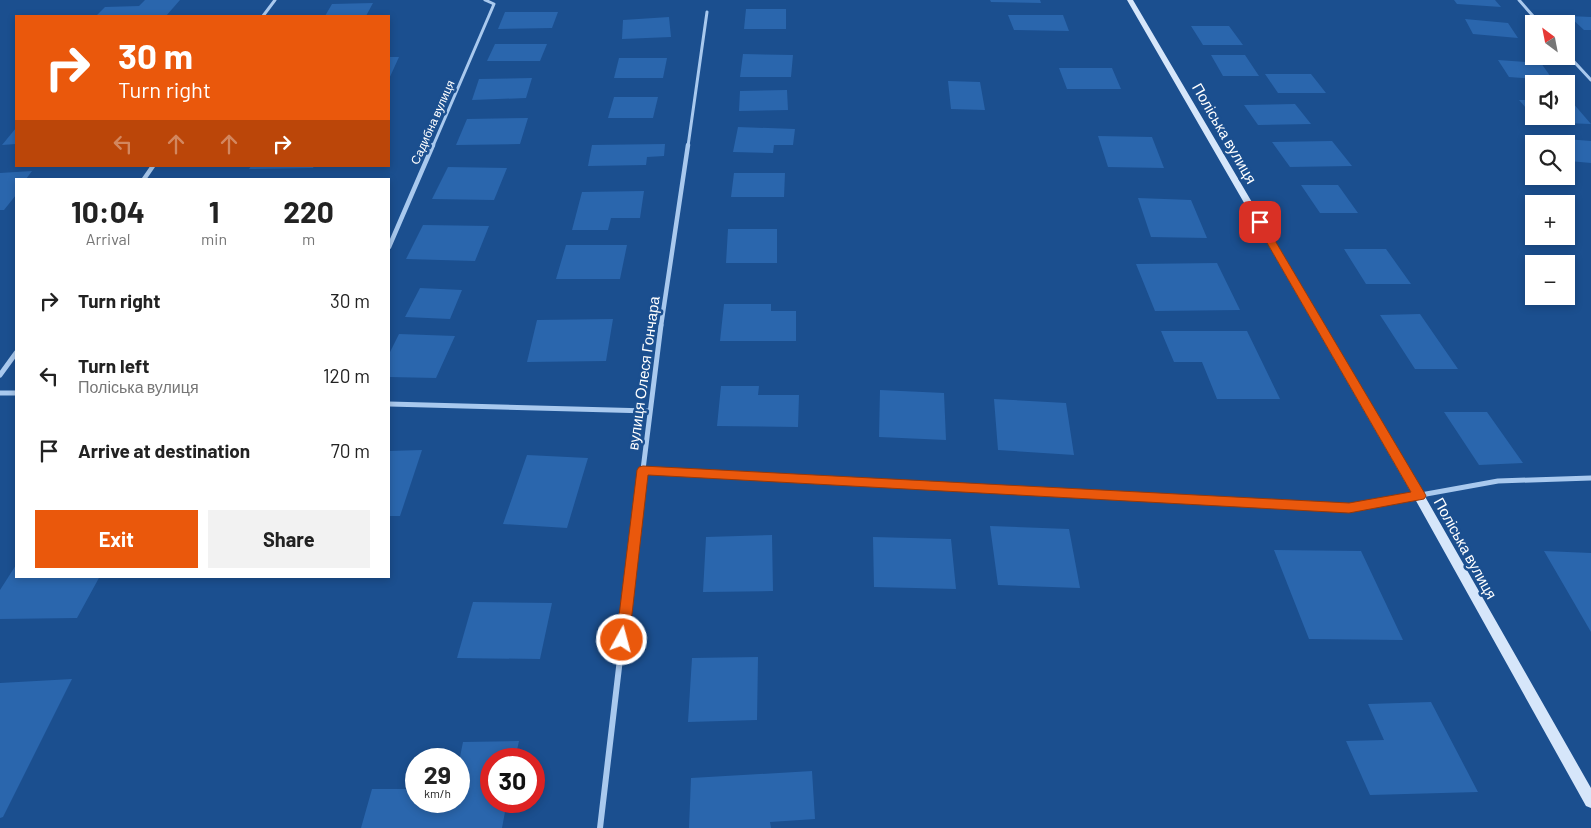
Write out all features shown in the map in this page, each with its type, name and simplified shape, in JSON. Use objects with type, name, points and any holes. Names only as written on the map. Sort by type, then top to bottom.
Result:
[{"type":"main road","name":"Поліська вулиця","points":[[1130,0],[1420,496],[1591,801]]},
{"type":"street","points":[[264,15],[275,0]]},
{"type":"street","name":"Садибна вулиця","points":[[390,245],[494,4],[485,0]]},
{"type":"street","points":[[1519,0],[1532,15]]},
{"type":"street","name":"вулиця Олеся Гончара","points":[[600,828],[649,411],[708,12]]},
{"type":"street","points":[[1575,62],[1591,80]]},
{"type":"street","points":[[145,178],[152,167]]},
{"type":"street","points":[[0,375],[15,354]]},
{"type":"street","points":[[0,393],[15,393]]},
{"type":"street","points":[[390,404],[649,411]]},
{"type":"street","points":[[643,470],[1349,508],[1498,481],[1591,478]]},
{"type":"building","points":[[145,0],[180,0],[167,15],[97,15],[105,7],[139,6]]},
{"type":"building","points":[[990,0],[1040,0],[1041,3],[991,2]]},
{"type":"building","points":[[1454,0],[1495,0],[1501,7],[1457,4]]},
{"type":"building","points":[[373,3],[367,15],[326,15],[332,4]]},
{"type":"building","points":[[746,9],[786,9],[786,29],[744,29]]},
{"type":"building","points":[[505,12],[558,12],[552,28],[498,29]]},
{"type":"building","points":[[1008,15],[1063,15],[1069,31],[1014,30]]},
{"type":"building","points":[[1575,16],[1591,17],[1591,30],[1584,30],[1575,22]]},
{"type":"building","points":[[669,17],[671,37],[622,39],[623,20]]},
{"type":"building","points":[[1465,19],[1508,23],[1518,38],[1473,34]]},
{"type":"building","points":[[1191,26],[1229,26],[1243,45],[1203,45]]},
{"type":"building","points":[[495,44],[547,44],[540,61],[487,61]]},
{"type":"building","points":[[743,54],[793,55],[791,77],[740,77]]},
{"type":"building","points":[[1211,55],[1245,55],[1259,76],[1223,76]]},
{"type":"building","points":[[390,57],[399,57],[390,77]]},
{"type":"building","points":[[619,58],[667,58],[663,78],[614,78]]},
{"type":"building","points":[[1498,60],[1525,62],[1525,65],[1542,65],[1549,75],[1525,75],[1525,78],[1509,77]]},
{"type":"building","points":[[1059,68],[1112,68],[1121,89],[1067,89]]},
{"type":"building","points":[[1265,74],[1311,74],[1326,93],[1278,93]]},
{"type":"building","points":[[532,78],[526,98],[472,100],[479,79]]},
{"type":"building","points":[[948,81],[980,82],[985,110],[951,109]]},
{"type":"building","points":[[787,90],[788,110],[739,111],[740,91]]},
{"type":"building","points":[[614,97],[658,97],[653,118],[608,118]]},
{"type":"building","points":[[1519,100],[1525,100],[1525,107]]},
{"type":"building","points":[[1295,104],[1311,124],[1258,125],[1244,105]]},
{"type":"building","points":[[1575,105],[1591,124],[1575,123]]},
{"type":"building","points":[[528,118],[520,144],[456,145],[467,119]]},
{"type":"building","points":[[738,127],[795,129],[793,145],[774,145],[773,153],[733,152]]},
{"type":"building","points":[[15,129],[15,144],[2,145]]},
{"type":"building","points":[[1098,136],[1152,137],[1164,168],[1108,167]]},
{"type":"building","points":[[1575,140],[1591,141],[1591,163],[1575,162]]},
{"type":"building","points":[[1332,141],[1352,166],[1290,167],[1272,142]]},
{"type":"building","points":[[665,144],[664,156],[647,157],[646,165],[588,166],[592,145]]},
{"type":"building","points":[[250,167],[314,167],[313,168],[249,169]]},
{"type":"building","points":[[448,167],[507,168],[494,200],[432,199]]},
{"type":"building","points":[[32,171],[27,178],[15,178],[15,196],[4,210],[0,210],[0,173]]},
{"type":"building","points":[[734,173],[785,173],[784,197],[731,197]]},
{"type":"building","points":[[1301,185],[1338,185],[1358,213],[1320,213]]},
{"type":"building","points":[[644,191],[640,218],[611,218],[608,230],[572,230],[582,192]]},
{"type":"building","points":[[1138,198],[1191,200],[1207,238],[1151,237]]},
{"type":"building","points":[[423,225],[489,226],[475,261],[406,259]]},
{"type":"building","points":[[728,229],[777,229],[777,263],[726,263]]},
{"type":"building","points":[[566,245],[627,245],[620,279],[556,279]]},
{"type":"building","points":[[1344,249],[1386,249],[1411,284],[1366,284]]},
{"type":"building","points":[[1217,263],[1240,310],[1155,311],[1136,264]]},
{"type":"building","points":[[420,288],[462,290],[450,319],[405,317]]},
{"type":"building","points":[[724,304],[771,304],[771,311],[796,311],[796,341],[720,341]]},
{"type":"building","points":[[1420,314],[1458,369],[1415,369],[1380,315]]},
{"type":"building","points":[[613,319],[606,361],[527,362],[537,320]]},
{"type":"building","points":[[1161,331],[1247,331],[1280,399],[1217,399],[1202,362],[1174,362]]},
{"type":"building","points":[[399,334],[455,336],[436,378],[390,377],[390,352]]},
{"type":"building","points":[[721,386],[759,386],[758,395],[799,395],[798,427],[717,426]]},
{"type":"building","points":[[880,390],[944,393],[946,440],[879,437]]},
{"type":"building","points":[[994,399],[1066,403],[1074,455],[998,450]]},
{"type":"building","points":[[1444,412],[1487,412],[1523,463],[1479,465]]},
{"type":"building","points":[[422,450],[400,516],[390,516],[390,451]]},
{"type":"building","points":[[527,455],[588,458],[567,528],[503,524]]},
{"type":"building","points":[[990,526],[1069,529],[1080,588],[998,585]]},
{"type":"building","points":[[772,535],[773,591],[703,592],[706,537]]},
{"type":"building","points":[[873,537],[951,539],[956,589],[874,587]]},
{"type":"building","points":[[1274,550],[1361,551],[1403,640],[1309,639]]},
{"type":"building","points":[[1544,551],[1591,553],[1591,632]]},
{"type":"building","points":[[15,567],[15,578],[99,578],[77,618],[0,619],[0,590]]},
{"type":"building","points":[[473,602],[552,603],[540,659],[457,658]]},
{"type":"building","points":[[758,657],[757,720],[688,722],[692,658]]},
{"type":"building","points":[[72,679],[3,817],[0,818],[0,683]]},
{"type":"building","points":[[1431,702],[1478,792],[1370,795],[1346,741],[1384,740],[1368,704]]},
{"type":"building","points":[[519,741],[517,748],[480,748],[480,813],[505,813],[502,828],[361,828],[372,789],[405,789],[405,813],[470,813],[470,748],[462,748],[463,742]]},
{"type":"building","points":[[812,771],[815,819],[770,822],[771,828],[689,828],[691,778]]},
{"type":"route","points":[[622,640],[643,470],[1349,508],[1420,496],[1260,222]]}]
